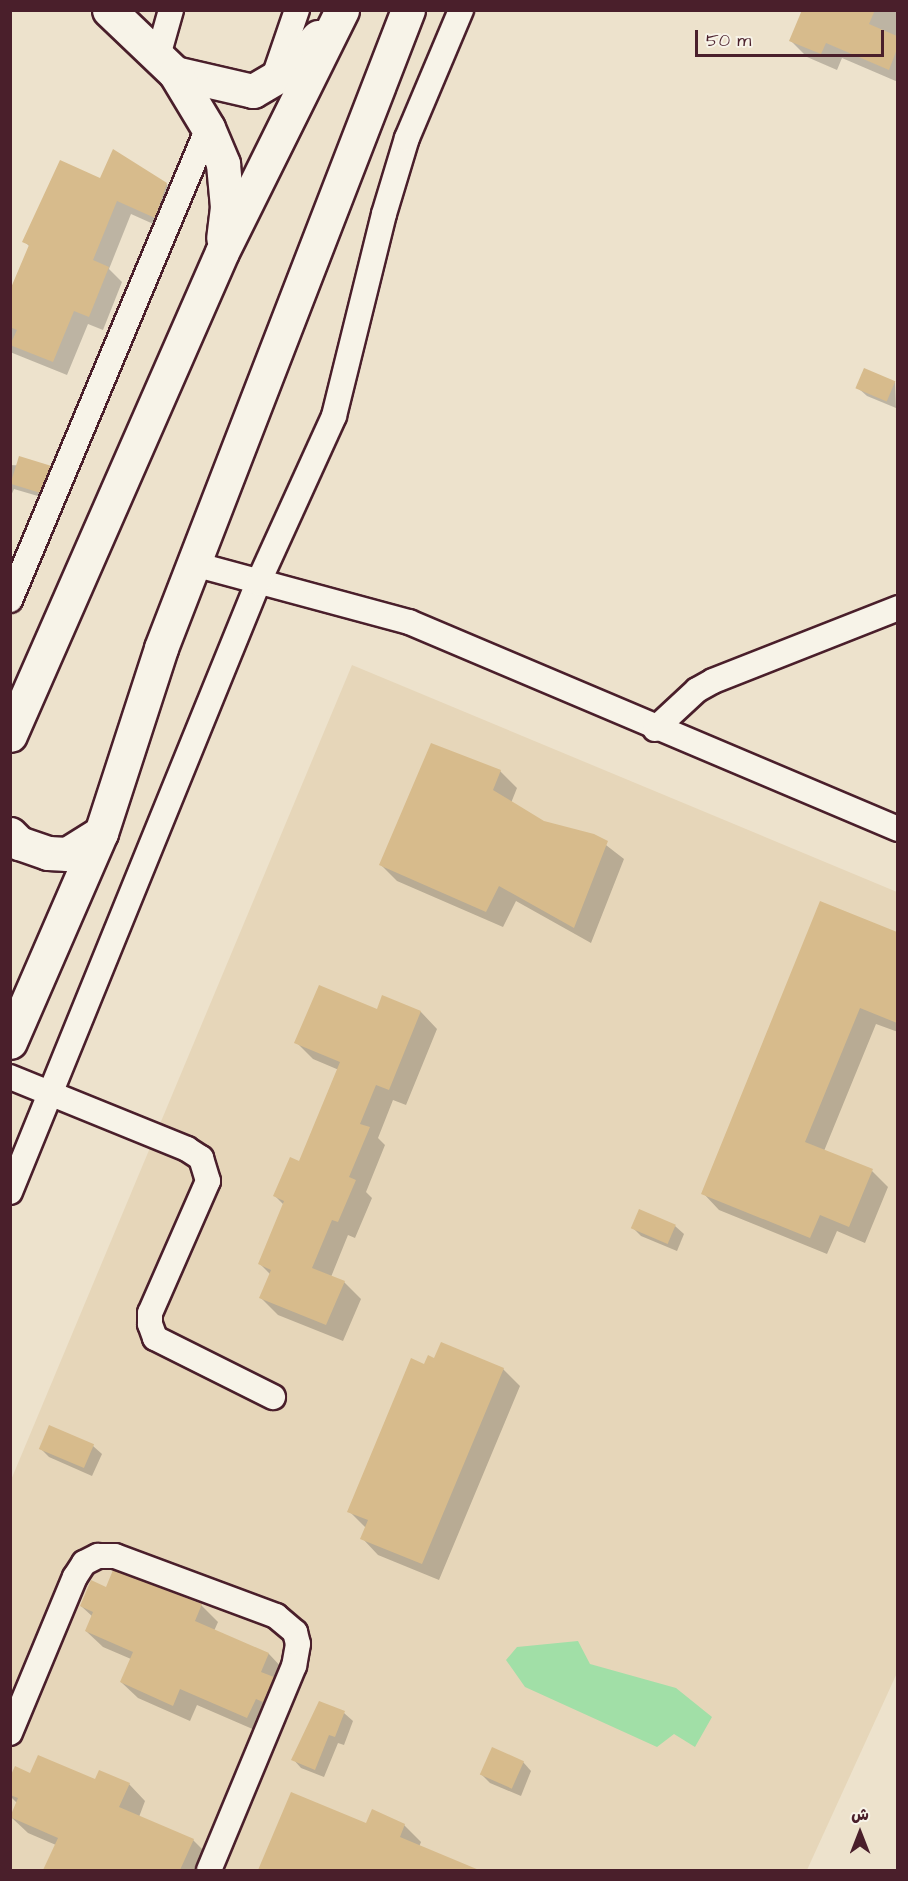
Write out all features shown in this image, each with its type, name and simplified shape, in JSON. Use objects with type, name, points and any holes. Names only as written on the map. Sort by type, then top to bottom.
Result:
[{"type":"main road","points":[[109,10],[166,64],[208,128],[224,164],[227,183],[222,252]]},
{"type":"main road","points":[[166,64],[253,91],[289,70],[341,10]]},
{"type":"main road","points":[[10,735],[222,252],[341,10]]},
{"type":"main road","points":[[10,1042],[101,833],[161,648],[408,10]]},
{"type":"main road","points":[[10,834],[29,846],[67,854],[101,833]]},
{"type":"street","points":[[166,64],[171,10]]},
{"type":"street","points":[[272,82],[297,10]]},
{"type":"street","points":[[10,1192],[258,583],[334,416],[384,214],[407,138],[461,10]]},
{"type":"street","points":[[10,600],[208,128]]},
{"type":"street","points":[[194,564],[409,622],[655,729],[897,829]]},
{"type":"street","points":[[655,729],[697,690],[713,681],[897,608]]},
{"type":"street","points":[[10,1077],[187,1149],[201,1158],[207,1169],[208,1181],[150,1313],[150,1324],[155,1338],[273,1397]]},
{"type":"street","points":[[10,1733],[75,1577],[84,1563],[98,1556],[115,1556],[276,1616],[295,1632],[298,1644],[294,1666],[209,1870]]},
{"type":"shaded area","points":[[352,665],[897,892],[897,1673],[807,1870],[11,1870],[11,1480]]},
{"type":"green space","points":[[578,1641],[590,1664],[676,1688],[712,1717],[695,1747],[674,1734],[657,1747],[525,1687],[506,1660],[517,1647]]},
{"type":"building","points":[[802,10],[875,10],[869,24],[897,36],[897,49],[889,70],[826,43],[821,54],[789,41]]},
{"type":"building","points":[[113,149],[167,183],[155,218],[117,201],[93,260],[109,267],[89,317],[74,311],[53,362],[10,345],[17,330],[10,327],[10,290],[29,245],[22,242],[60,160],[100,178]]},
{"type":"building","points":[[864,368],[895,381],[887,402],[855,388]]},
{"type":"building","points":[[19,456],[52,466],[43,494],[11,484]]},
{"type":"building","points":[[431,743],[501,770],[493,790],[544,821],[594,834],[608,841],[574,928],[499,886],[486,912],[379,865]]},
{"type":"building","points":[[820,901],[897,932],[897,1023],[860,1008],[805,1142],[873,1169],[849,1227],[820,1215],[810,1238],[701,1194]]},
{"type":"building","points":[[319,985],[377,1009],[382,995],[421,1011],[389,1090],[376,1085],[360,1124],[370,1127],[349,1177],[356,1180],[338,1222],[332,1220],[312,1268],[345,1281],[326,1325],[259,1298],[271,1270],[258,1264],[284,1201],[273,1196],[290,1157],[299,1161],[340,1062],[294,1043]]},
{"type":"building","points":[[639,1209],[676,1225],[668,1244],[631,1228]]},
{"type":"building","points":[[441,1342],[504,1368],[422,1564],[360,1539],[368,1520],[347,1512],[411,1358],[424,1364],[428,1355],[434,1358]]},
{"type":"building","points":[[49,1425],[94,1444],[84,1468],[39,1449]]},
{"type":"building","points":[[113,1570],[202,1604],[195,1621],[269,1653],[261,1672],[274,1677],[263,1702],[256,1699],[247,1718],[180,1689],[173,1706],[120,1682],[133,1652],[85,1631],[93,1612],[80,1606],[91,1580],[106,1587]]},
{"type":"building","points":[[319,1701],[345,1711],[335,1737],[329,1735],[315,1770],[291,1760]]},
{"type":"building","points":[[492,1747],[524,1761],[512,1789],[480,1774]]},
{"type":"building","points":[[38,1755],[95,1779],[99,1770],[130,1783],[119,1807],[194,1839],[180,1870],[43,1870],[58,1838],[10,1817],[18,1798],[10,1795],[10,1777],[15,1766],[30,1773]]},
{"type":"building","points":[[291,1792],[366,1823],[372,1809],[405,1824],[400,1837],[479,1870],[258,1870]]}]
